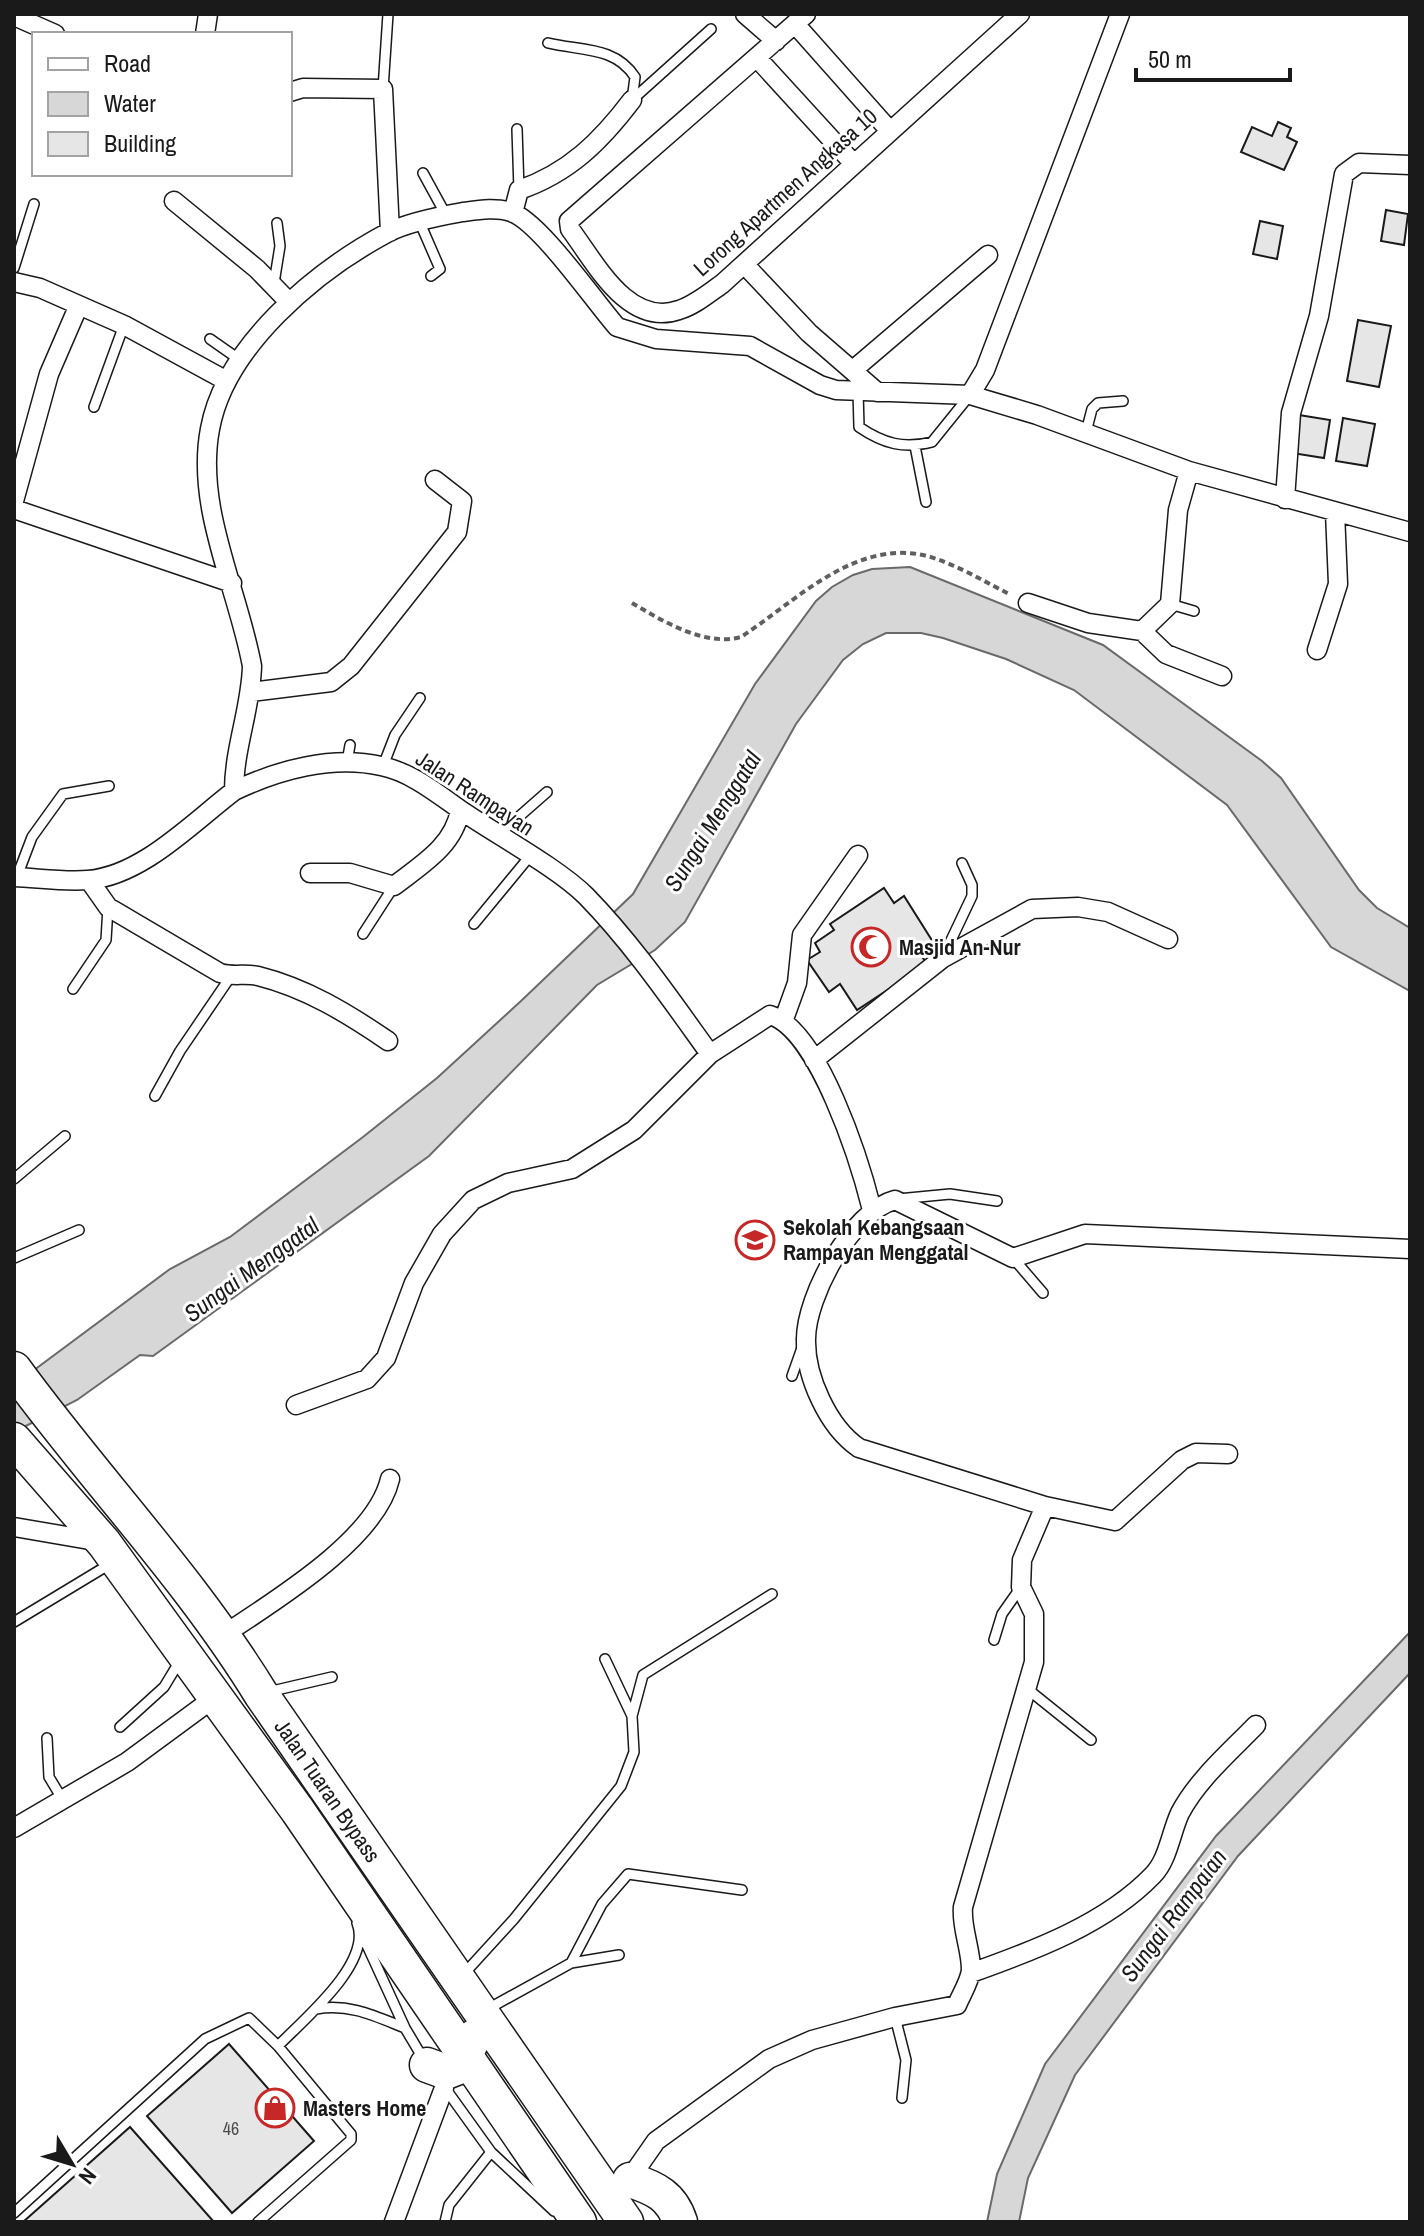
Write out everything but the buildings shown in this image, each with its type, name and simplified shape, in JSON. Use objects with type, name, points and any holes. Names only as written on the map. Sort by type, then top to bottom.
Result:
[{"type":"highway","name":"Jalan Tuaran Bypass","points":[[14,1369],[55,1425],[225,1634],[261,1694],[620,2205]]},
{"type":"highway","name":"Jalan Tuaran Bypass","points":[[18,1445],[110,1552],[331,1859],[579,2222]]},
{"type":"highway","points":[[436,2076],[459,2067],[466,2057],[475,2030],[471,1995]]},
{"type":"highway","points":[[620,2205],[661,2192],[671,2201],[680,2222]]},
{"type":"street","points":[[745,14],[776,41]]},
{"type":"street","name":"Lorong Apartmen Angkasa 10","points":[[800,19],[758,59],[577,212],[568,226],[625,300],[638,308],[676,312],[722,284],[1020,14]]},
{"type":"street","points":[[970,395],[985,370],[1120,14]]},
{"type":"street","points":[[14,16],[50,32]]},
{"type":"street","points":[[800,19],[890,131]]},
{"type":"street","points":[[758,59],[854,164]]},
{"type":"street","points":[[292,91],[303,88],[383,89],[390,232]]},
{"type":"street","points":[[513,213],[519,190],[547,181],[591,149],[632,100]]},
{"type":"street","points":[[1285,499],[1291,413],[1319,316],[1344,174],[1359,163],[1410,165]]},
{"type":"street","points":[[174,201],[274,283],[289,302]]},
{"type":"street","points":[[234,791],[234,767],[251,692],[252,666],[208,491],[209,431],[225,380],[289,302],[390,232],[446,215],[497,210],[513,213],[533,229],[617,327],[656,339],[750,346],[820,385],[858,391],[933,391],[970,395],[1086,432],[1189,471],[1410,532]]},
{"type":"street","points":[[853,370],[988,255]]},
{"type":"street","points":[[744,264],[809,333],[878,392]]},
{"type":"street","points":[[14,282],[40,288],[124,325],[225,380]]},
{"type":"street","points":[[14,501],[49,374],[78,307]]},
{"type":"street","points":[[1142,631],[1170,604],[1178,510],[1189,471]]},
{"type":"street","points":[[251,692],[331,682],[351,666],[457,532],[462,501],[450,488],[435,480]]},
{"type":"street","points":[[14,509],[232,583]]},
{"type":"street","points":[[1317,650],[1338,584],[1335,512]]},
{"type":"street","points":[[1028,603],[1088,623],[1142,631],[1166,654],[1222,676]]},
{"type":"street","name":"Jalan Rampayan","points":[[15,880],[89,880],[127,868],[234,791],[348,753],[406,775],[584,894],[660,985],[710,1054]]},
{"type":"street","points":[[310,873],[350,873],[394,886],[440,850],[458,824],[460,810]]},
{"type":"street","points":[[784,1019],[797,983],[802,935],[858,855]]},
{"type":"street","points":[[89,880],[108,907],[231,976],[255,975],[333,1004],[388,1041]]},
{"type":"street","points":[[814,1060],[943,958],[1032,909],[1078,907],[1108,912],[1168,939]]},
{"type":"street","points":[[296,1405],[367,1379],[386,1358],[414,1283],[442,1234],[473,1200],[508,1183],[572,1169],[634,1130],[710,1054],[770,1015],[784,1019],[814,1060],[858,1155],[872,1210]]},
{"type":"street","points":[[1228,1454],[1196,1453],[1182,1460],[1115,1521],[1045,1506],[854,1445],[836,1425],[812,1380],[805,1339],[814,1299],[837,1252],[872,1210],[895,1200],[1013,1258],[1085,1234],[1410,1249]]},
{"type":"street","points":[[225,1634],[322,1569],[386,1496],[390,1479]]},
{"type":"street","points":[[620,2205],[656,2141],[769,2059],[812,2040],[895,2017],[957,2005],[971,1973],[967,1936],[961,1922],[963,1907],[1034,1662],[1034,1614],[1021,1587],[1022,1560],[1045,1506]]},
{"type":"street","points":[[14,1527],[110,1552]]},
{"type":"street","points":[[14,1828],[64,1802],[160,1739],[214,1698]]},
{"type":"street","points":[[971,1973],[1035,1950],[1122,1901],[1156,1873],[1179,1815],[1195,1789],[1256,1725]]},
{"type":"street","points":[[394,2222],[436,2076]]},
{"type":"lane","points":[[383,89],[388,14]]},
{"type":"lane","points":[[632,100],[711,29]]},
{"type":"lane","points":[[548,43],[598,51],[627,65],[635,77],[632,100]]},
{"type":"lane","points":[[517,129],[519,190]]},
{"type":"lane","points":[[423,173],[446,215]]},
{"type":"lane","points":[[14,268],[34,204]]},
{"type":"lane","points":[[274,283],[280,246],[277,223]]},
{"type":"lane","points":[[420,223],[440,269],[431,276]]},
{"type":"lane","points":[[94,407],[124,325]]},
{"type":"lane","points":[[210,339],[240,360]]},
{"type":"lane","points":[[858,391],[859,427],[886,442],[915,446],[932,442],[970,395]]},
{"type":"lane","points":[[1086,432],[1092,409],[1098,403],[1123,401]]},
{"type":"lane","points":[[915,446],[926,502]]},
{"type":"lane","points":[[1170,604],[1194,611]]},
{"type":"lane","points":[[383,766],[395,735],[420,698]]},
{"type":"lane","points":[[15,880],[32,837],[63,794],[109,786]]},
{"type":"lane","points":[[498,835],[547,792]]},
{"type":"lane","points":[[474,924],[530,856]]},
{"type":"lane","points":[[943,958],[972,896],[972,885],[962,863]]},
{"type":"lane","points":[[363,934],[394,886]]},
{"type":"lane","points":[[73,989],[106,940],[108,907]]},
{"type":"lane","points":[[155,1096],[180,1051],[231,976]]},
{"type":"lane","points":[[14,1179],[65,1136]]},
{"type":"lane","points":[[895,1200],[912,1195],[950,1194],[997,1201]]},
{"type":"lane","points":[[14,1258],[79,1230]]},
{"type":"lane","points":[[1013,1258],[1043,1293]]},
{"type":"lane","points":[[792,1376],[805,1339]]},
{"type":"lane","points":[[14,1622],[110,1552]]},
{"type":"lane","points":[[994,1640],[1002,1614],[1021,1587]]},
{"type":"lane","points":[[471,1995],[514,1919],[621,1786],[634,1752],[632,1716],[643,1675],[772,1594]]},
{"type":"lane","points":[[120,1727],[164,1687],[183,1655]]},
{"type":"lane","points":[[605,1659],[632,1716]]},
{"type":"lane","points":[[261,1694],[332,1677]]},
{"type":"lane","points":[[1025,1687],[1091,1740]]},
{"type":"lane","points":[[47,1738],[49,1777],[64,1802]]},
{"type":"lane","points":[[331,1859],[405,2028],[491,2152],[565,2222]]},
{"type":"lane","points":[[571,1963],[602,1904],[628,1874],[742,1890]]},
{"type":"lane","points":[[278,2046],[343,1979],[354,1957],[360,1930]]},
{"type":"lane","points":[[471,1995],[571,1963],[619,1955]]},
{"type":"lane","points":[[315,2009],[336,2005],[357,2009],[405,2028]]},
{"type":"lane","points":[[895,2017],[906,2060],[902,2098]]},
{"type":"lane","points":[[14,2213],[205,2039],[249,2018],[278,2046],[351,2134],[351,2140],[258,2222]]},
{"type":"lane","points":[[445,2222],[449,2205],[491,2152]]},
{"type":"path","points":[[632,603],[708,639],[728,641],[741,637],[849,564],[859,560],[908,555],[936,559],[1028,603]]},
{"type":"water","name":"Sungai Menggatal","points":[[910,567],[1103,645],[1262,761],[1281,778],[1359,890],[1377,908],[1410,928],[1410,991],[1331,947],[1227,805],[1074,690],[1006,659],[943,638],[921,633],[886,633],[863,644],[843,660],[796,724],[685,922],[655,950],[597,985],[429,1156],[153,1356],[140,1355],[77,1400],[14,1432],[14,1385],[170,1269],[230,1237],[363,1137],[437,1078],[633,894],[755,684],[816,601],[853,575],[872,569]]},
{"type":"water","name":"Sungai Rampaian","points":[[1410,1632],[1410,1673],[1238,1856],[1075,2075],[1028,2178],[1019,2222],[987,2222],[997,2174],[1045,2064],[1216,1836]]},
{"type":"place","name":"Masjid An-Nur","points":[[871,947]]},
{"type":"place","name":"Sekolah Kebangsaan Rampayan Menggatal","points":[[755,1240]]},
{"type":"place","name":"Masters Home","points":[[275,2108]]}]
